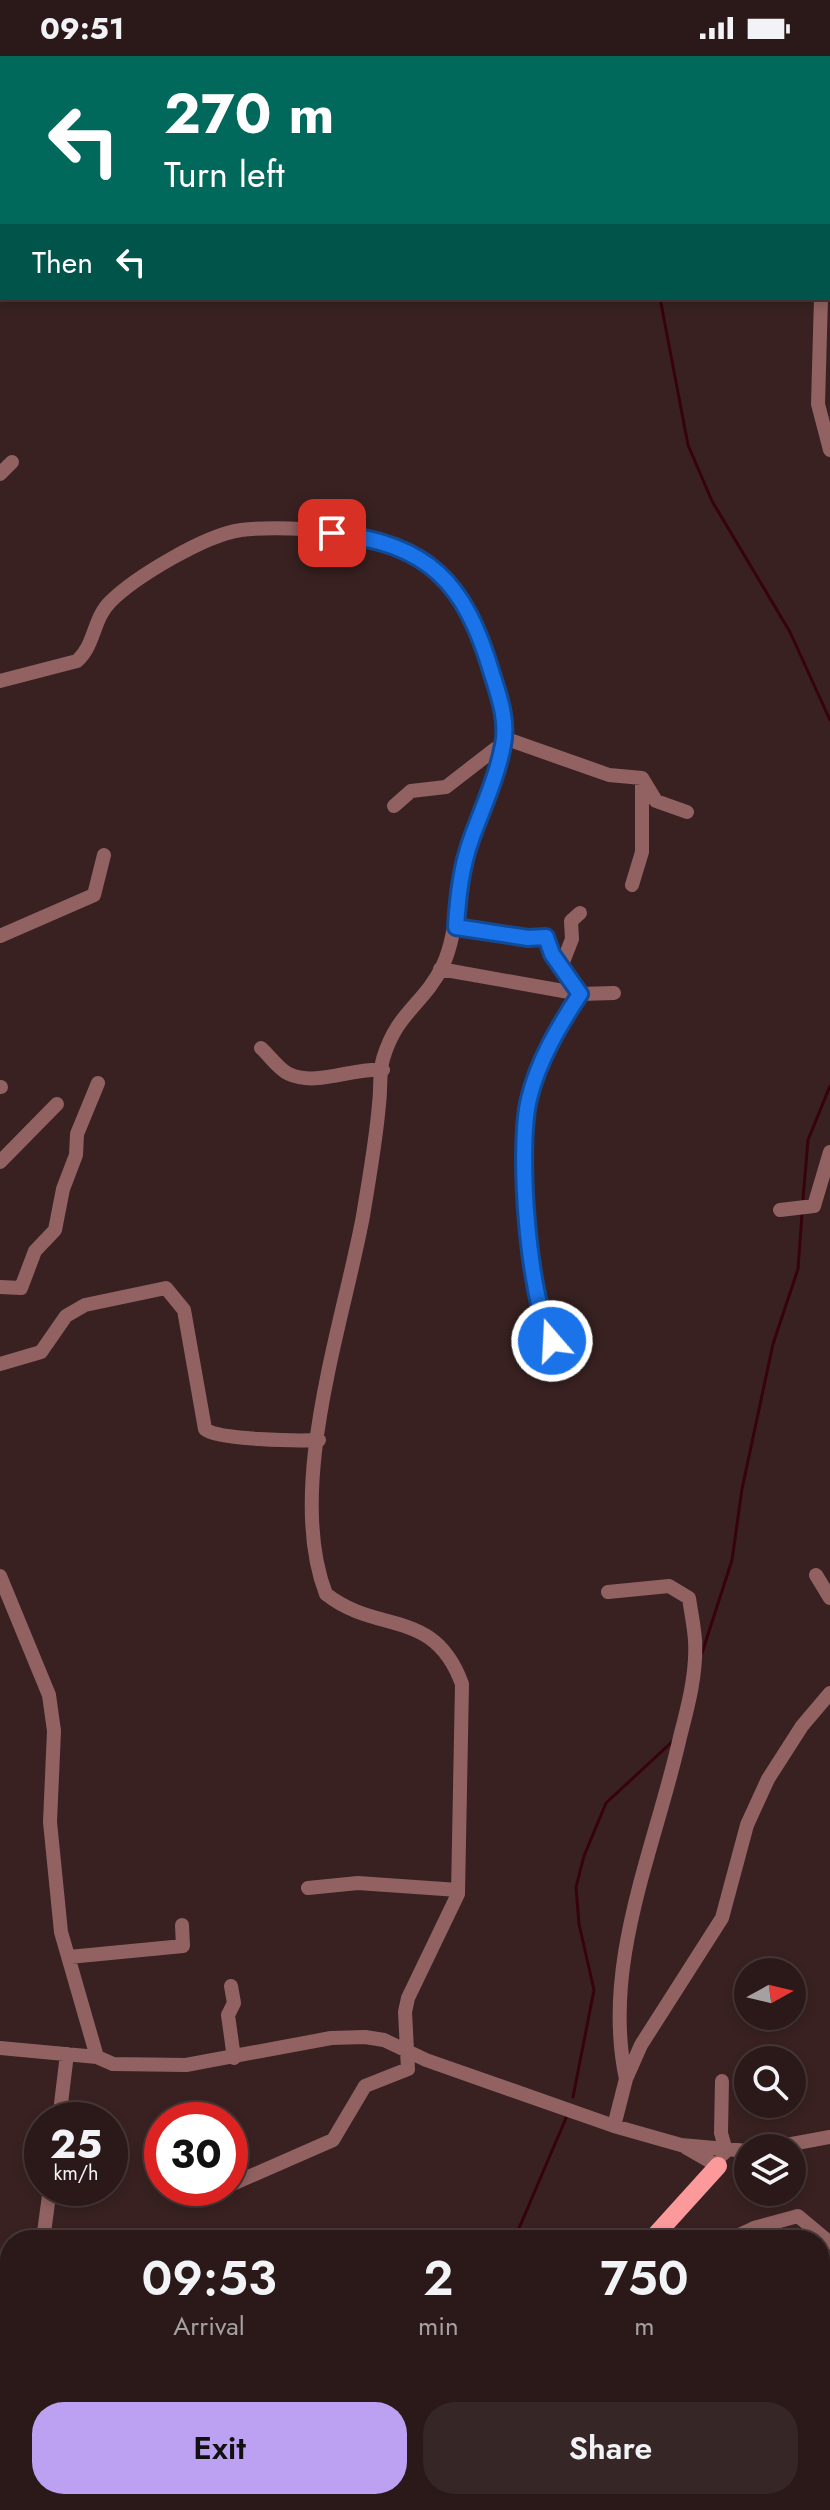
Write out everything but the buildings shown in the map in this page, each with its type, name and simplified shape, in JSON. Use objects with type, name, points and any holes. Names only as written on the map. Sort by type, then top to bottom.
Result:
[{"type":"main road","points":[[665,2230],[722,2158]]},
{"type":"street","points":[[821,300],[818,404],[830,450]]},
{"type":"street","points":[[0,474],[12,462]]},
{"type":"street","points":[[0,681],[77,661],[84,655],[102,611],[110,602],[148,574],[210,540],[239,530],[332,533],[388,543],[411,554],[457,593],[477,623],[503,712],[504,743],[484,813],[465,860],[457,893],[456,927],[440,969],[424,995],[398,1021],[382,1070],[373,1152],[328,1373],[311,1529],[326,1594],[347,1607],[423,1632],[443,1647],[462,1684],[458,1890],[408,1998],[405,2027],[410,2053],[408,2069],[365,2086],[333,2140],[248,2177]]},
{"type":"street","points":[[504,743],[609,775],[642,778]]},
{"type":"street","points":[[394,806],[411,791],[446,787],[504,743]]},
{"type":"street","points":[[642,778],[656,801],[687,812]]},
{"type":"street","points":[[632,885],[642,852],[642,778]]},
{"type":"street","points":[[0,936],[94,895],[104,855]]},
{"type":"street","points":[[561,967],[572,939],[571,921],[580,913]]},
{"type":"street","points":[[456,927],[528,938],[546,937],[561,967],[580,994]]},
{"type":"street","points":[[440,969],[580,994],[614,993]]},
{"type":"street","points":[[552,1341],[543,1325],[527,1228],[528,1100],[559,1027],[580,994]]},
{"type":"street","points":[[261,1048],[288,1074],[315,1077],[365,1068],[382,1070]]},
{"type":"street","points":[[0,1287],[21,1288],[35,1251],[55,1230],[63,1189],[76,1155],[77,1134],[98,1083]]},
{"type":"street","points":[[0,1162],[57,1104]]},
{"type":"street","points":[[780,1210],[814,1206],[830,1152]]},
{"type":"street","points":[[0,1364],[41,1352],[66,1316],[85,1305],[166,1288],[184,1310],[205,1429],[211,1434],[248,1436],[276,1443],[319,1440]]},
{"type":"street","points":[[816,1575],[830,1598]]},
{"type":"street","points":[[0,1576],[49,1695],[54,1731],[50,1822],[61,1932],[97,2057]]},
{"type":"street","points":[[608,1592],[669,1586],[689,1598],[695,1642],[691,1693],[622,1954],[618,2015],[626,2079]]},
{"type":"street","points":[[614,2126],[626,2079],[641,2045],[722,1918],[747,1825],[768,1779],[802,1726],[830,1693]]},
{"type":"street","points":[[308,1888],[358,1883],[458,1890]]},
{"type":"street","points":[[69,1957],[183,1946],[182,1925]]},
{"type":"street","points":[[231,1986],[234,2003],[228,2015],[234,2058]]},
{"type":"street","points":[[0,2048],[97,2057],[113,2064],[172,2065],[234,2058],[331,2038],[365,2037],[384,2040],[410,2053],[614,2126],[722,2158],[734,2155]]},
{"type":"street","points":[[61,2102],[67,2054]]},
{"type":"street","points":[[722,2081],[722,2158]]},
{"type":"street","points":[[806,2141],[830,2137]]},
{"type":"street","points":[[694,2190],[702,2173],[703,2151]]},
{"type":"street","points":[[44,2230],[48,2206]]},
{"type":"street","points":[[750,2230],[798,2216],[815,2230]]},
{"type":"waterway","points":[[660,300],[688,445],[712,501],[790,632],[830,720]]},
{"type":"waterway","points":[[803,1199],[808,1140],[830,1086]]},
{"type":"waterway","points":[[702,1653],[732,1560],[742,1489],[773,1344],[798,1269],[802,1214]]},
{"type":"waterway","points":[[573,2097],[594,1990],[579,1924],[576,1887],[584,1856],[606,1803],[673,1741]]},
{"type":"waterway","points":[[518,2230],[566,2118]]},
{"type":"route","points":[[332,533],[388,543],[411,554],[457,593],[477,623],[503,712],[505,733],[484,813],[465,860],[457,893],[456,927],[528,938],[546,937],[552,954],[580,994],[559,1027],[528,1100],[527,1228],[543,1325],[552,1341]]}]
